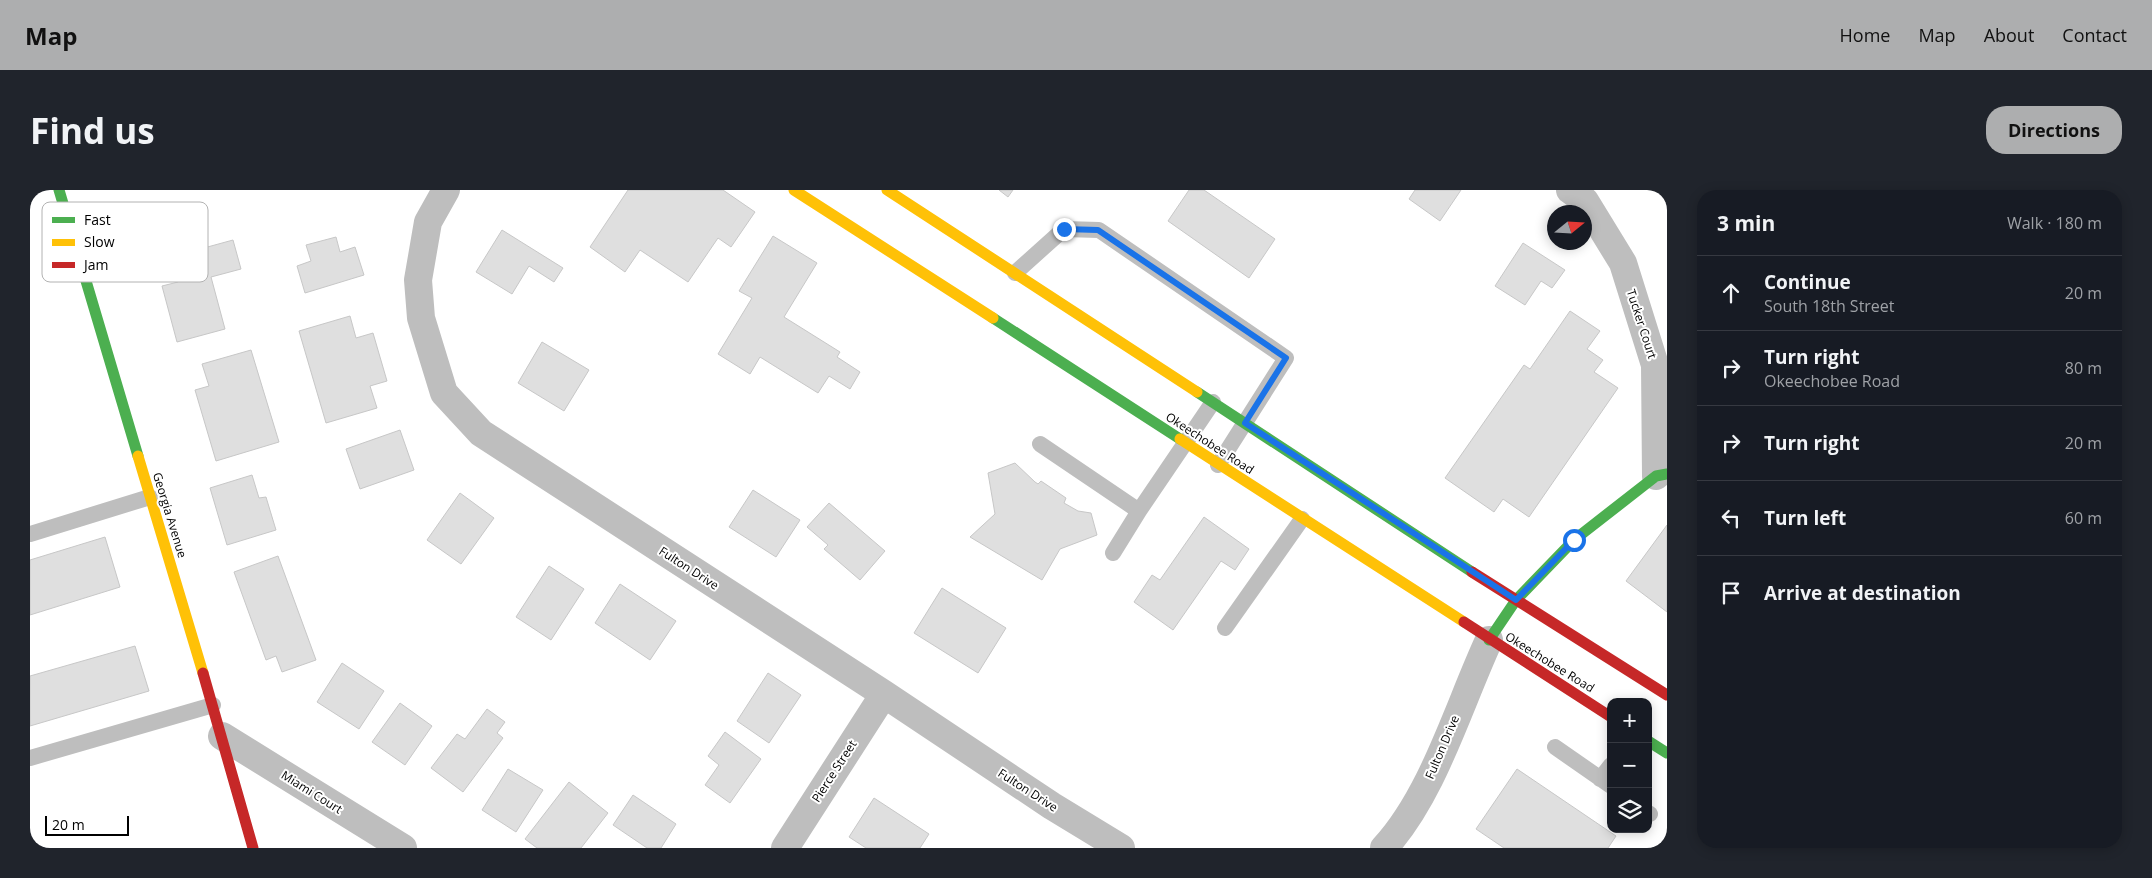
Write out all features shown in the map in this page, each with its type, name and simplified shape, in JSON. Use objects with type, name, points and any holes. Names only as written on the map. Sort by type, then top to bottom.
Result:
[{"type":"main road","name":"Georgia Avenue","points":[[59,190],[63,202]]},
{"type":"main road","name":"Okeechobee Road","points":[[794,190],[1607,714]]},
{"type":"main road","points":[[887,190],[1516,600],[1667,695]]},
{"type":"main road","name":"Georgia Avenue","points":[[86,282],[222,736],[253,848]]},
{"type":"main road","points":[[1489,640],[1516,600],[1574,540],[1661,475]]},
{"type":"main road","points":[[1651,743],[1667,753]]},
{"type":"street","name":"Fulton Drive","points":[[446,190],[428,222],[418,280],[421,318],[444,392],[480,433],[884,694],[1052,806],[1121,848]]},
{"type":"street","name":"Tucker Court","points":[[1570,190],[1585,201],[1622,263],[1655,366],[1661,475]]},
{"type":"street","name":"Fulton Drive","points":[[1384,848],[1402,829],[1432,773],[1489,640]]},
{"type":"street","name":"Pierce Street","points":[[785,848],[884,694]]},
{"type":"street","name":"Miami Court","points":[[222,736],[403,848]]},
{"type":"lane","points":[[1014,273],[1064,229],[1098,230],[1286,358],[1218,465]]},
{"type":"lane","points":[[1113,553],[1139,511],[1213,402]]},
{"type":"lane","points":[[1040,444],[1139,511]]},
{"type":"lane","points":[[30,534],[150,497]]},
{"type":"lane","points":[[1225,628],[1302,518]]},
{"type":"lane","points":[[30,758],[212,705]]},
{"type":"lane","points":[[1555,747],[1606,782]]},
{"type":"building","points":[[628,190],[723,190],[755,212],[731,247],[718,238],[688,282],[640,250],[625,272],[590,247]]},
{"type":"building","points":[[999,190],[1013,190],[1008,197]]},
{"type":"building","points":[[1189,190],[1204,190],[1275,239],[1249,278],[1168,221]]},
{"type":"building","points":[[1415,190],[1461,190],[1440,221],[1409,199]]},
{"type":"building","points":[[502,230],[563,268],[554,282],[529,266],[512,294],[476,272]]},
{"type":"building","points":[[773,236],[817,263],[784,317],[840,352],[837,357],[860,372],[850,389],[829,376],[818,393],[760,357],[750,374],[718,354],[752,298],[739,291]]},
{"type":"building","points":[[336,237],[340,252],[355,247],[364,275],[305,293],[297,266],[311,261],[306,245]]},
{"type":"building","points":[[233,240],[241,269],[211,277],[225,329],[177,342],[162,286],[178,282],[208,282],[208,247]]},
{"type":"building","points":[[1523,243],[1565,270],[1552,288],[1541,281],[1525,305],[1495,286]]},
{"type":"building","points":[[1570,311],[1600,331],[1587,349],[1603,360],[1594,372],[1618,388],[1529,517],[1503,499],[1494,512],[1445,478],[1524,365],[1530,369]]},
{"type":"building","points":[[350,316],[356,338],[373,333],[387,381],[370,386],[377,408],[326,423],[299,331]]},
{"type":"building","points":[[542,342],[589,370],[564,411],[518,383]]},
{"type":"building","points":[[251,350],[279,442],[216,461],[195,390],[209,386],[202,364]]},
{"type":"building","points":[[400,430],[414,470],[360,489],[346,449]]},
{"type":"building","points":[[1015,463],[1035,482],[1038,484],[1041,481],[1066,498],[1064,503],[1078,511],[1091,513],[1097,535],[1060,549],[1042,580],[970,537],[995,514],[988,473]]},
{"type":"building","points":[[252,475],[259,498],[266,497],[276,530],[227,545],[210,488]]},
{"type":"building","points":[[753,490],[800,520],[776,557],[729,527]]},
{"type":"building","points":[[460,493],[494,518],[461,564],[427,540]]},
{"type":"building","points":[[829,503],[885,551],[860,580],[824,549],[828,545],[807,527]]},
{"type":"building","points":[[1204,517],[1249,549],[1235,570],[1221,561],[1173,630],[1134,602],[1152,575],[1160,580]]},
{"type":"building","points":[[1667,525],[1667,612],[1626,581]]},
{"type":"building","points":[[105,537],[120,587],[30,615],[30,560]]},
{"type":"building","points":[[278,556],[316,660],[282,672],[276,656],[266,660],[234,572]]},
{"type":"building","points":[[549,566],[584,589],[551,640],[516,617]]},
{"type":"building","points":[[620,584],[676,621],[650,660],[595,623]]},
{"type":"building","points":[[942,588],[1006,628],[978,673],[914,633]]},
{"type":"building","points":[[135,646],[149,691],[30,726],[30,676]]},
{"type":"building","points":[[342,663],[384,691],[359,729],[317,702]]},
{"type":"building","points":[[768,673],[801,695],[769,743],[737,721]]},
{"type":"building","points":[[400,703],[432,726],[405,765],[372,742]]},
{"type":"building","points":[[487,709],[505,722],[497,733],[503,738],[463,792],[431,768],[457,734],[465,739]]},
{"type":"building","points":[[725,732],[761,759],[730,803],[705,785],[719,765],[708,756]]},
{"type":"building","points":[[508,769],[543,790],[516,832],[482,810]]},
{"type":"building","points":[[1517,769],[1607,830],[1607,833],[1616,836],[1608,848],[1504,848],[1476,829]]},
{"type":"building","points":[[569,782],[608,813],[581,848],[537,848],[525,839]]},
{"type":"building","points":[[633,795],[676,824],[661,848],[647,848],[613,825]]},
{"type":"building","points":[[874,798],[929,834],[920,848],[866,848],[849,837]]},
{"type":"traffic: fast","points":[[59,190],[63,202]]},
{"type":"traffic: fast","points":[[86,282],[138,456]]},
{"type":"traffic: fast","points":[[993,318],[1180,439]]},
{"type":"traffic: fast","points":[[1197,392],[1472,572]]},
{"type":"traffic: fast","points":[[1489,640],[1516,600],[1574,540],[1656,476],[1667,474]]},
{"type":"traffic: fast","points":[[1651,743],[1667,753]]},
{"type":"traffic: slow","points":[[794,190],[993,318]]},
{"type":"traffic: slow","points":[[887,190],[1197,392]]},
{"type":"traffic: slow","points":[[1180,439],[1464,622]]},
{"type":"traffic: slow","points":[[138,456],[203,673]]},
{"type":"traffic: jam","points":[[1472,572],[1667,695]]},
{"type":"traffic: jam","points":[[1464,622],[1607,714]]},
{"type":"traffic: jam","points":[[203,673],[253,848]]},
{"type":"route","points":[[1064,229],[1098,230],[1286,358],[1245,423],[1516,600],[1574,540]]}]
